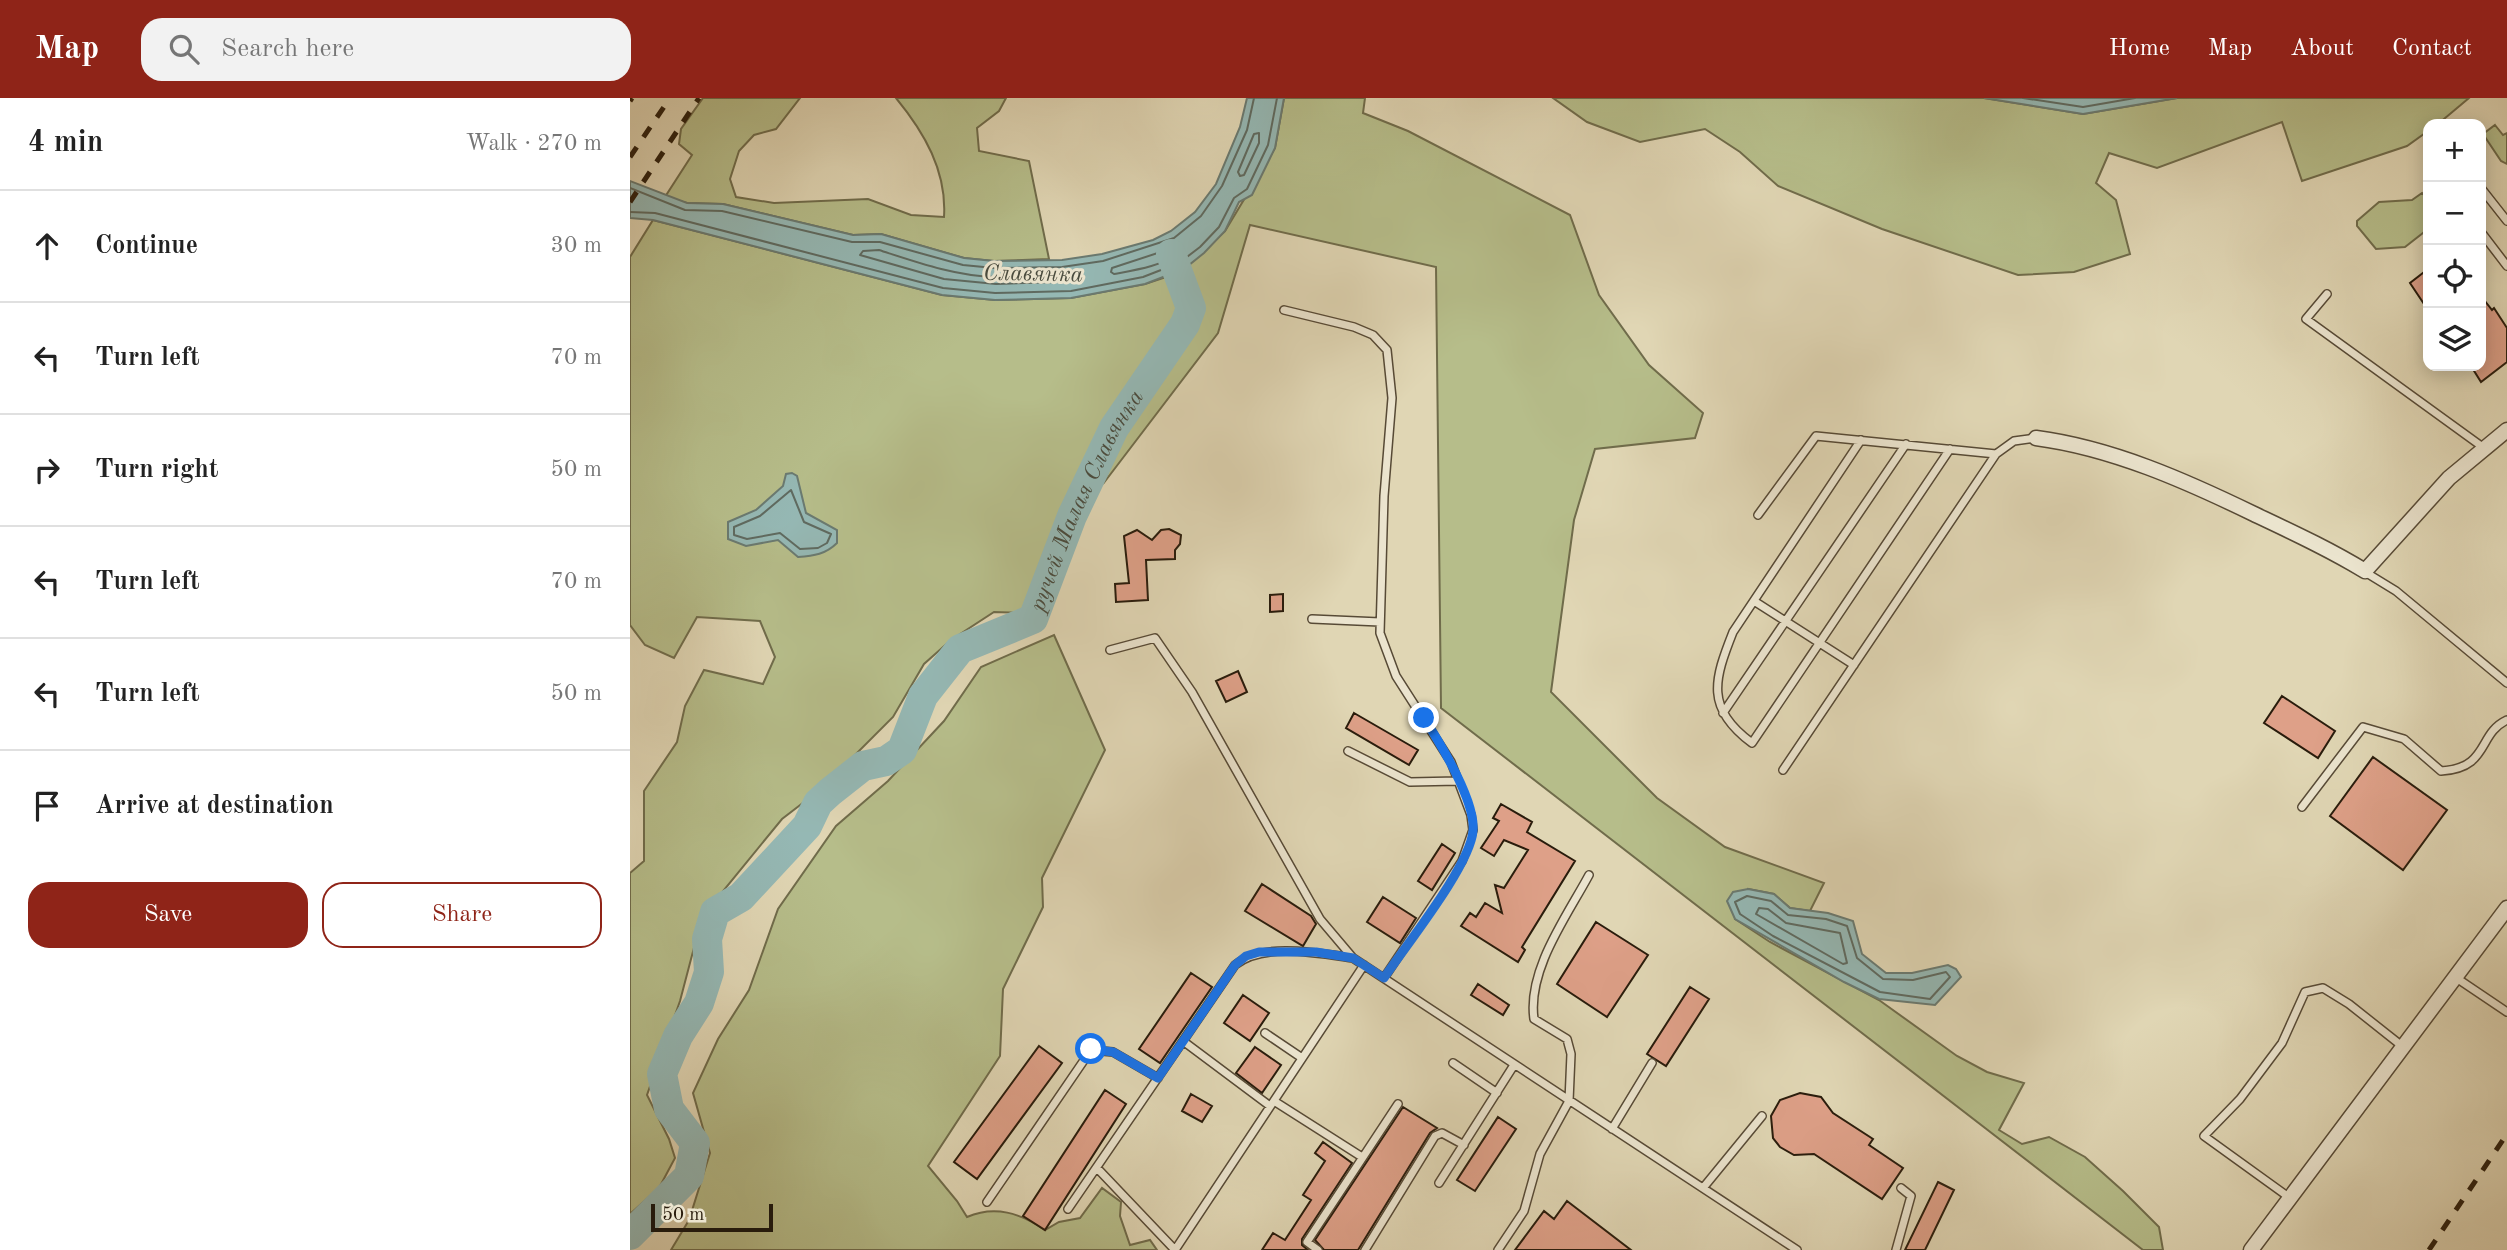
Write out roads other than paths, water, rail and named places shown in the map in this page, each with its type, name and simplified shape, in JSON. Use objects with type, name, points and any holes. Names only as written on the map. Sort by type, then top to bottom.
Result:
[{"type":"street","points":[[2036,438],[2063,442],[2193,485],[2334,552],[2365,571],[2449,478],[2507,430]]},
{"type":"street","points":[[2251,1250],[2507,908]]},
{"type":"lane","points":[[2486,194],[2507,221]]},
{"type":"lane","points":[[2486,239],[2507,266]]},
{"type":"lane","points":[[2326,294],[2306,319],[2485,449]]},
{"type":"lane","points":[[1284,310],[1354,327],[1373,335],[1387,350],[1392,398],[1380,622],[1386,654],[1396,676],[1442,747],[1471,814],[1473,830],[1462,861],[1384,978]]},
{"type":"lane","points":[[1758,515],[1816,436],[1996,454]]},
{"type":"lane","points":[[1783,770],[1996,454],[2014,441],[2036,438]]},
{"type":"lane","points":[[1861,440],[1733,632],[1719,668],[1716,690],[1723,713],[1734,729],[1752,743],[1950,449]]},
{"type":"lane","points":[[1723,713],[1906,444]]},
{"type":"lane","points":[[2365,571],[2396,591],[2507,683]]},
{"type":"lane","points":[[1754,601],[1854,665]]},
{"type":"lane","points":[[1311,619],[1380,622]]},
{"type":"lane","points":[[1110,650],[1156,638],[1192,692],[1320,919],[1353,958],[1797,1250]]},
{"type":"lane","points":[[2302,807],[2363,727],[2404,739],[2441,771],[2460,770],[2482,752],[2496,725],[2507,720]]},
{"type":"lane","points":[[1348,751],[1410,782],[1458,781]]},
{"type":"lane","points":[[1498,1250],[1524,1211],[1541,1154],[1569,1101],[1571,1054],[1567,1039],[1534,1019],[1532,1004],[1549,949],[1589,876]]},
{"type":"lane","points":[[1068,1209],[1235,965],[1246,956],[1275,951],[1316,952],[1353,958]]},
{"type":"lane","points":[[1097,1168],[1175,1250],[1364,965]]},
{"type":"lane","points":[[2454,977],[2507,1012]]},
{"type":"lane","points":[[2290,1198],[2204,1136],[2240,1099],[2281,1043],[2305,992],[2323,988],[2349,1004],[2402,1046]]},
{"type":"lane","points":[[1265,1033],[1302,1058]]},
{"type":"lane","points":[[1183,1041],[1272,1104],[1362,1157]]},
{"type":"lane","points":[[987,1202],[1091,1049],[1113,1052],[1158,1078]]},
{"type":"lane","points":[[1453,1063],[1497,1093]]},
{"type":"lane","points":[[1612,1129],[1653,1063]]},
{"type":"lane","points":[[1439,1183],[1514,1065]]},
{"type":"lane","points":[[1318,1250],[1307,1242],[1398,1104]]},
{"type":"lane","points":[[1703,1188],[1762,1116]]},
{"type":"lane","points":[[1365,1250],[1435,1136],[1441,1133],[1464,1145]]},
{"type":"lane","points":[[1896,1250],[1911,1196],[1901,1188]]},
{"type":"water","name":"Славянка","points":[[1247,98],[1284,98],[1275,148],[1252,195],[1239,202],[1225,231],[1204,253],[1184,269],[1145,284],[1071,298],[995,300],[942,295],[653,220],[630,218],[630,181],[687,203],[723,204],[853,235],[881,234],[964,258],[994,261],[1062,260],[1102,254],[1153,240],[1171,231],[1195,212],[1216,184],[1240,127]]},
{"type":"water","points":[[1984,98],[2177,98],[2083,114]]},
{"type":"water","points":[[786,474],[797,476],[806,513],[837,530],[837,543],[819,554],[798,557],[778,540],[746,546],[728,539],[728,522],[756,510],[783,486]]},
{"type":"water","points":[[1748,889],[1774,894],[1790,908],[1828,913],[1853,921],[1862,954],[1886,973],[1912,973],[1948,965],[1956,969],[1961,977],[1935,1005],[1879,999],[1844,982],[1735,919],[1727,901],[1733,892]]},
{"type":"waterway","name":"ручей Малая Славянка","points":[[630,1235],[689,1176],[695,1143],[669,1109],[662,1074],[678,1036],[699,1003],[709,972],[707,939],[715,912],[741,897],[807,826],[818,803],[830,792],[863,766],[886,761],[902,750],[923,696],[960,649],[1033,619],[1072,516],[1114,428],[1185,324],[1191,308],[1171,254]]},
{"type":"railway","points":[[630,157],[670,98]]},
{"type":"railway","points":[[630,202],[699,98]]},
{"type":"railway","points":[[2429,1250],[2507,1134]]}]
